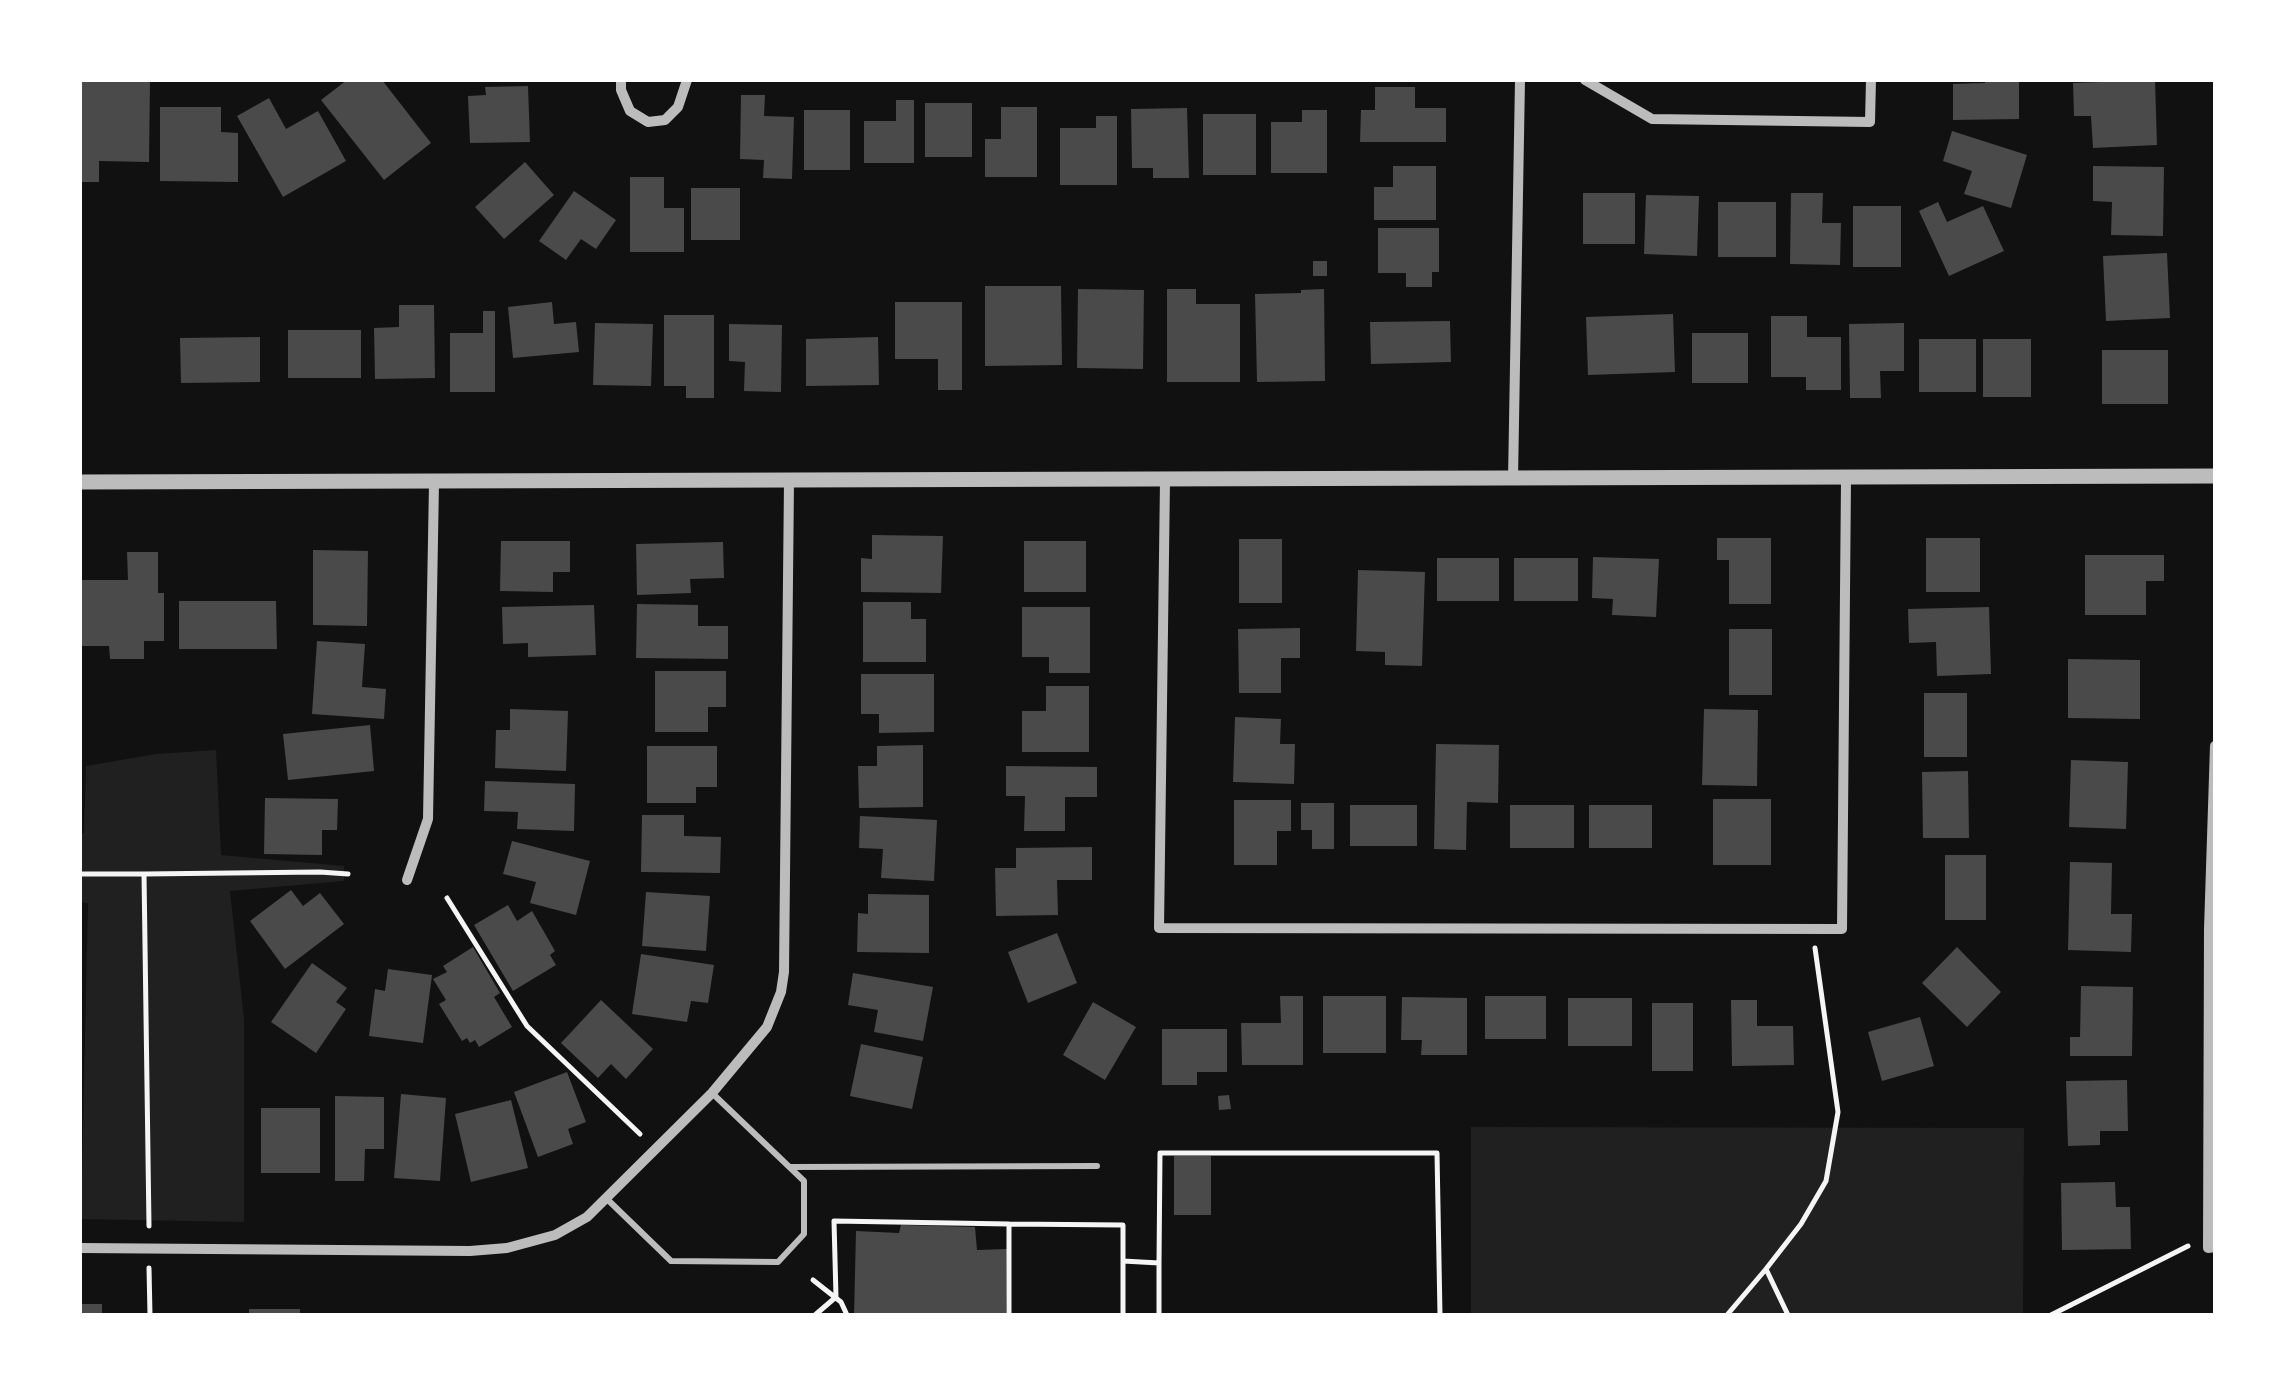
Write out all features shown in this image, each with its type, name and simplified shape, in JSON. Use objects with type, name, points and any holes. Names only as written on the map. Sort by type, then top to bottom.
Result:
[{"type":"street","points":[[622,80],[621,90],[630,111],[648,122],[665,120],[678,106],[687,80]]},
{"type":"street","points":[[1514,478],[1520,80]]},
{"type":"street","points":[[1585,80],[1652,119],[1870,122],[1871,80]]},
{"type":"street","points":[[80,482],[2215,476]]},
{"type":"street","points":[[1166,481],[1159,928],[1842,929],[1846,479]]},
{"type":"street","points":[[80,1248],[507,1248],[555,1235],[587,1217],[712,1094],[767,1028],[784,972],[789,481]]},
{"type":"street","points":[[408,880],[428,818],[434,483]]},
{"type":"street","points":[[2215,746],[2208,1234],[2208,1248],[2215,1248]]},
{"type":"lane","points":[[608,1200],[671,1261],[778,1262],[804,1234],[804,1181],[712,1094]]},
{"type":"lane","points":[[790,1167],[1096,1166]]},
{"type":"path","points":[[80,874],[348,874]]},
{"type":"path","points":[[144,874],[149,1226]]},
{"type":"path","points":[[447,898],[527,1026],[640,1134]]},
{"type":"path","points":[[1727,1315],[1801,1224],[1826,1180],[1838,1112],[1813,928]]},
{"type":"path","points":[[1159,1315],[1160,1153],[1437,1153],[1440,1315]]},
{"type":"path","points":[[836,1297],[834,1221],[1124,1225],[1122,1315]]},
{"type":"path","points":[[1009,1224],[1009,1315]]},
{"type":"path","points":[[2050,1315],[2178,1253],[2208,1234]]},
{"type":"path","points":[[1123,1261],[1159,1263]]},
{"type":"path","points":[[149,1268],[150,1315]]},
{"type":"path","points":[[1766,1269],[1788,1315]]},
{"type":"path","points":[[813,1280],[842,1302],[846,1315]]},
{"type":"path","points":[[815,1315],[836,1297]]},
{"type":"shaded area","points":[[216,750],[221,855],[344,866],[344,881],[230,891],[244,1019],[244,1222],[81,1219],[88,903],[80,902],[80,834],[84,833],[86,766],[156,754]]},
{"type":"shaded area","points":[[1471,1127],[2024,1128],[2023,1315],[1471,1315]]},
{"type":"building","points":[[80,80],[150,80],[149,162],[99,161],[99,182],[80,182]]},
{"type":"building","points":[[347,80],[382,80],[431,143],[384,180],[321,100]]},
{"type":"building","points":[[2019,80],[2019,119],[1953,120],[1953,84]]},
{"type":"building","points":[[2155,80],[2157,145],[2093,148],[2091,116],[2074,116],[2073,83]]},
{"type":"building","points":[[528,86],[530,142],[470,143],[468,96],[486,95],[485,87]]},
{"type":"building","points":[[1375,87],[1415,87],[1415,108],[1446,108],[1446,142],[1360,142],[1361,110],[1375,110]]},
{"type":"building","points":[[741,95],[765,95],[764,116],[794,117],[792,179],[763,178],[764,160],[740,159]]},
{"type":"building","points":[[269,98],[286,129],[318,111],[346,161],[283,197],[237,116]]},
{"type":"building","points":[[896,100],[914,100],[914,163],[864,163],[864,121],[896,121]]},
{"type":"building","points":[[925,103],[972,103],[972,157],[925,157]]},
{"type":"building","points":[[160,107],[221,107],[221,132],[238,133],[238,182],[160,181]]},
{"type":"building","points":[[1001,107],[1037,107],[1037,177],[985,177],[985,139],[1001,139]]},
{"type":"building","points":[[1187,108],[1189,178],[1153,178],[1153,168],[1132,168],[1131,109]]},
{"type":"building","points":[[804,110],[850,110],[850,170],[804,170]]},
{"type":"building","points":[[1302,110],[1327,110],[1327,173],[1271,173],[1271,122],[1302,122]]},
{"type":"building","points":[[1203,114],[1256,114],[1256,175],[1203,175]]},
{"type":"building","points":[[1096,116],[1117,116],[1117,185],[1060,185],[1060,128],[1096,128]]},
{"type":"building","points":[[1952,131],[2027,155],[2011,208],[1964,194],[1972,171],[1943,161]]},
{"type":"building","points":[[525,162],[554,195],[504,239],[475,207]]},
{"type":"building","points":[[1393,166],[1436,166],[1436,220],[1374,220],[1374,187],[1393,187]]},
{"type":"building","points":[[2093,166],[2164,167],[2163,236],[2111,235],[2112,202],[2093,201]]},
{"type":"building","points":[[630,177],[664,177],[664,208],[684,208],[684,252],[630,252]]},
{"type":"building","points":[[691,188],[740,188],[740,240],[691,240]]},
{"type":"building","points":[[574,191],[616,220],[596,249],[581,239],[566,260],[539,241]]},
{"type":"building","points":[[1583,193],[1635,193],[1635,244],[1583,244]]},
{"type":"building","points":[[1791,193],[1823,193],[1822,223],[1841,223],[1840,265],[1790,264]]},
{"type":"building","points":[[1646,195],[1699,196],[1697,256],[1644,254]]},
{"type":"building","points":[[1718,202],[1776,202],[1776,257],[1718,257]]},
{"type":"building","points":[[1938,202],[1947,222],[1983,206],[2004,251],[1949,276],[1919,211]]},
{"type":"building","points":[[1853,206],[1901,206],[1901,267],[1853,267]]},
{"type":"building","points":[[1378,228],[1439,228],[1439,272],[1432,272],[1432,287],[1406,287],[1406,273],[1378,273]]},
{"type":"building","points":[[2167,253],[2170,318],[2106,321],[2103,256]]},
{"type":"building","points":[[1313,261],[1327,261],[1327,276],[1313,276]]},
{"type":"building","points":[[985,286],[1061,286],[1062,365],[985,366]]},
{"type":"building","points":[[1078,289],[1144,290],[1143,369],[1077,368]]},
{"type":"building","points":[[1167,289],[1196,289],[1196,304],[1240,304],[1240,382],[1167,382]]},
{"type":"building","points":[[1324,289],[1325,381],[1257,382],[1255,294]]},
{"type":"building","points":[[552,302],[554,324],[576,322],[579,352],[513,358],[508,307]]},
{"type":"building","points":[[895,302],[962,302],[962,390],[938,390],[938,359],[895,359]]},
{"type":"building","points":[[399,305],[434,305],[435,378],[375,379],[374,328],[399,327]]},
{"type":"building","points":[[483,311],[495,311],[495,392],[450,392],[450,333],[483,333]]},
{"type":"building","points":[[1673,314],[1675,372],[1588,375],[1586,317]]},
{"type":"building","points":[[664,315],[714,315],[714,398],[686,398],[686,386],[664,386]]},
{"type":"building","points":[[1771,316],[1807,316],[1807,337],[1841,337],[1841,390],[1806,390],[1806,377],[1771,377]]},
{"type":"building","points":[[1450,321],[1451,362],[1371,364],[1370,322]]},
{"type":"building","points":[[595,323],[653,324],[651,386],[593,385]]},
{"type":"building","points":[[1904,323],[1904,371],[1880,371],[1881,398],[1850,398],[1849,324]]},
{"type":"building","points":[[729,324],[782,325],[781,392],[744,391],[745,362],[729,361]]},
{"type":"building","points":[[288,330],[361,330],[361,378],[288,378]]},
{"type":"building","points":[[1692,333],[1748,333],[1748,383],[1692,383]]},
{"type":"building","points":[[260,337],[260,382],[181,383],[180,338]]},
{"type":"building","points":[[878,337],[879,385],[806,386],[806,339]]},
{"type":"building","points":[[1919,339],[1976,339],[1976,392],[1919,392]]},
{"type":"building","points":[[1983,339],[2031,339],[2031,397],[1983,397]]},
{"type":"building","points":[[2102,350],[2168,350],[2168,404],[2102,404]]},
{"type":"building","points":[[872,535],[943,536],[941,593],[861,592],[861,558],[872,559]]},
{"type":"building","points":[[1717,538],[1771,538],[1771,604],[1729,604],[1729,560],[1717,560]]},
{"type":"building","points":[[1926,538],[1980,538],[1980,592],[1926,592]]},
{"type":"building","points":[[1239,539],[1282,539],[1282,603],[1239,603]]},
{"type":"building","points":[[501,541],[570,541],[570,572],[553,572],[553,592],[500,591]]},
{"type":"building","points":[[1024,541],[1086,541],[1086,592],[1024,592]]},
{"type":"building","points":[[723,542],[724,578],[690,579],[691,593],[637,595],[636,544]]},
{"type":"building","points":[[313,550],[368,551],[367,626],[313,625]]},
{"type":"building","points":[[127,552],[158,552],[158,593],[164,593],[164,641],[144,641],[144,659],[110,659],[109,646],[80,646],[80,580],[128,580]]},
{"type":"building","points":[[2085,555],[2164,555],[2164,581],[2146,581],[2146,615],[2085,615]]},
{"type":"building","points":[[1593,557],[1659,559],[1656,617],[1612,615],[1613,599],[1592,598]]},
{"type":"building","points":[[1437,558],[1499,558],[1499,601],[1437,601]]},
{"type":"building","points":[[1514,558],[1578,558],[1578,601],[1514,601]]},
{"type":"building","points":[[1358,570],[1425,572],[1422,666],[1385,665],[1385,652],[1356,651]]},
{"type":"building","points":[[179,601],[276,601],[277,649],[179,649]]},
{"type":"building","points":[[863,602],[911,602],[911,619],[926,619],[926,662],[863,662]]},
{"type":"building","points":[[637,604],[698,605],[698,626],[728,626],[728,659],[636,658]]},
{"type":"building","points":[[594,605],[596,655],[528,657],[528,643],[503,644],[502,607]]},
{"type":"building","points":[[1022,607],[1090,607],[1090,673],[1049,673],[1049,657],[1022,657]]},
{"type":"building","points":[[1989,607],[1991,674],[1937,676],[1936,642],[1909,643],[1908,609]]},
{"type":"building","points":[[1300,628],[1300,658],[1281,658],[1281,693],[1239,693],[1238,629]]},
{"type":"building","points":[[1729,629],[1772,629],[1772,695],[1729,695]]},
{"type":"building","points":[[317,641],[365,644],[362,687],[386,689],[384,719],[312,714]]},
{"type":"building","points":[[2068,659],[2140,660],[2140,719],[2068,718]]},
{"type":"building","points":[[655,671],[726,671],[726,707],[708,707],[708,732],[655,732]]},
{"type":"building","points":[[861,674],[934,674],[934,732],[879,733],[879,714],[861,714]]},
{"type":"building","points":[[1046,686],[1089,686],[1089,752],[1022,752],[1022,711],[1046,711]]},
{"type":"building","points":[[1924,693],[1967,693],[1967,757],[1924,757]]},
{"type":"building","points":[[510,709],[568,711],[566,771],[495,768],[496,730],[510,730]]},
{"type":"building","points":[[1704,709],[1758,710],[1757,786],[1702,785]]},
{"type":"building","points":[[1235,717],[1281,719],[1280,744],[1295,744],[1294,784],[1233,782]]},
{"type":"building","points":[[370,725],[374,771],[288,780],[283,734]]},
{"type":"building","points":[[1436,744],[1499,745],[1498,803],[1467,802],[1466,850],[1434,849]]},
{"type":"building","points":[[923,745],[923,807],[859,808],[858,766],[877,766],[877,746]]},
{"type":"building","points":[[647,746],[717,746],[717,787],[696,787],[696,803],[647,803]]},
{"type":"building","points":[[2071,760],[2128,762],[2126,829],[2069,827]]},
{"type":"building","points":[[1006,766],[1097,767],[1097,797],[1065,797],[1065,831],[1024,831],[1025,796],[1006,796]]},
{"type":"building","points":[[1968,771],[1969,838],[1923,838],[1922,772]]},
{"type":"building","points":[[485,781],[575,784],[574,831],[517,829],[518,812],[484,811]]},
{"type":"building","points":[[265,798],[338,799],[337,830],[322,830],[322,855],[264,854]]},
{"type":"building","points":[[1713,799],[1771,799],[1771,865],[1713,865]]},
{"type":"building","points":[[1234,800],[1291,800],[1291,831],[1277,831],[1277,865],[1234,865]]},
{"type":"building","points":[[1301,803],[1334,803],[1334,849],[1312,849],[1312,830],[1301,830]]},
{"type":"building","points":[[1350,805],[1417,805],[1417,846],[1350,846]]},
{"type":"building","points":[[1510,805],[1574,805],[1574,848],[1510,848]]},
{"type":"building","points":[[1589,805],[1652,805],[1652,848],[1589,848]]},
{"type":"building","points":[[642,815],[684,815],[684,836],[721,837],[720,873],[641,872]]},
{"type":"building","points":[[860,816],[937,820],[934,881],[881,878],[883,849],[859,848]]},
{"type":"building","points":[[512,841],[590,861],[576,915],[530,903],[536,882],[503,874]]},
{"type":"building","points":[[1092,847],[1092,880],[1057,880],[1058,915],[996,916],[995,868],[1016,868],[1016,848]]},
{"type":"building","points":[[1945,855],[1986,855],[1986,920],[1945,920]]},
{"type":"building","points":[[2070,862],[2112,863],[2111,914],[2132,914],[2131,952],[2068,950]]},
{"type":"building","points":[[291,890],[303,906],[320,893],[344,924],[285,969],[250,921]]},
{"type":"building","points":[[646,892],[710,896],[706,951],[642,946]]},
{"type":"building","points":[[868,894],[929,895],[929,953],[857,952],[858,913],[868,914]]},
{"type":"building","points":[[508,905],[517,921],[532,911],[555,951],[550,955],[556,965],[513,991],[474,925]]},
{"type":"building","points":[[1057,933],[1077,983],[1028,1003],[1008,952]]},
{"type":"building","points":[[473,947],[500,993],[494,997],[512,1027],[479,1047],[475,1040],[462,1041],[439,1004],[446,1000],[433,979],[447,972],[443,966]]},
{"type":"building","points":[[1957,947],[2001,992],[1967,1027],[1922,983]]},
{"type":"building","points":[[641,954],[714,965],[708,1003],[691,1001],[687,1022],[632,1014]]},
{"type":"building","points":[[312,963],[347,988],[336,1002],[346,1009],[316,1053],[271,1022]]},
{"type":"building","points":[[388,969],[432,975],[423,1043],[369,1036],[375,989],[385,991]]},
{"type":"building","points":[[853,973],[933,987],[923,1041],[874,1032],[878,1010],[848,1005]]},
{"type":"building","points":[[2081,986],[2133,987],[2132,1056],[2070,1056],[2070,1037],[2080,1037]]},
{"type":"building","points":[[1280,996],[1303,996],[1303,1065],[1242,1065],[1241,1023],[1281,1023]]},
{"type":"building","points":[[1323,996],[1386,996],[1386,1053],[1323,1053]]},
{"type":"building","points":[[1485,996],[1546,996],[1546,1039],[1485,1039]]},
{"type":"building","points":[[1402,997],[1467,998],[1467,1055],[1421,1055],[1422,1040],[1401,1040]]},
{"type":"building","points":[[1568,998],[1632,998],[1632,1046],[1568,1046]]},
{"type":"building","points":[[601,1000],[653,1049],[626,1079],[611,1064],[598,1078],[561,1043]]},
{"type":"building","points":[[1731,1000],[1757,1000],[1757,1026],[1793,1026],[1794,1065],[1732,1066]]},
{"type":"building","points":[[1093,1002],[1136,1027],[1105,1080],[1063,1055]]},
{"type":"building","points":[[1652,1003],[1693,1003],[1693,1071],[1652,1071]]},
{"type":"building","points":[[1920,1017],[1934,1066],[1882,1081],[1868,1032]]},
{"type":"building","points":[[1162,1029],[1227,1029],[1227,1072],[1197,1072],[1197,1085],[1162,1085]]},
{"type":"building","points":[[861,1044],[923,1057],[912,1109],[850,1096]]},
{"type":"building","points":[[567,1072],[586,1122],[568,1129],[573,1144],[538,1157],[514,1092]]},
{"type":"building","points":[[2127,1080],[2128,1131],[2100,1131],[2100,1145],[2068,1146],[2066,1081]]},
{"type":"building","points":[[401,1094],[446,1098],[440,1181],[394,1178]]},
{"type":"building","points":[[1229,1095],[1231,1109],[1219,1110],[1218,1096]]},
{"type":"building","points":[[335,1096],[384,1097],[384,1149],[365,1149],[364,1181],[335,1181]]},
{"type":"building","points":[[511,1100],[528,1168],[471,1182],[455,1114]]},
{"type":"building","points":[[261,1108],[320,1108],[320,1173],[261,1173]]},
{"type":"building","points":[[1174,1156],[1211,1156],[1211,1215],[1174,1215]]},
{"type":"building","points":[[2115,1182],[2116,1207],[2130,1207],[2131,1249],[2062,1250],[2061,1183]]},
{"type":"building","points":[[901,1225],[975,1227],[977,1250],[1007,1249],[1006,1315],[854,1315],[856,1231],[899,1233]]},
{"type":"building","points":[[80,1304],[102,1304],[102,1315],[80,1315]]},
{"type":"building","points":[[249,1309],[300,1309],[300,1315],[249,1315]]}]
